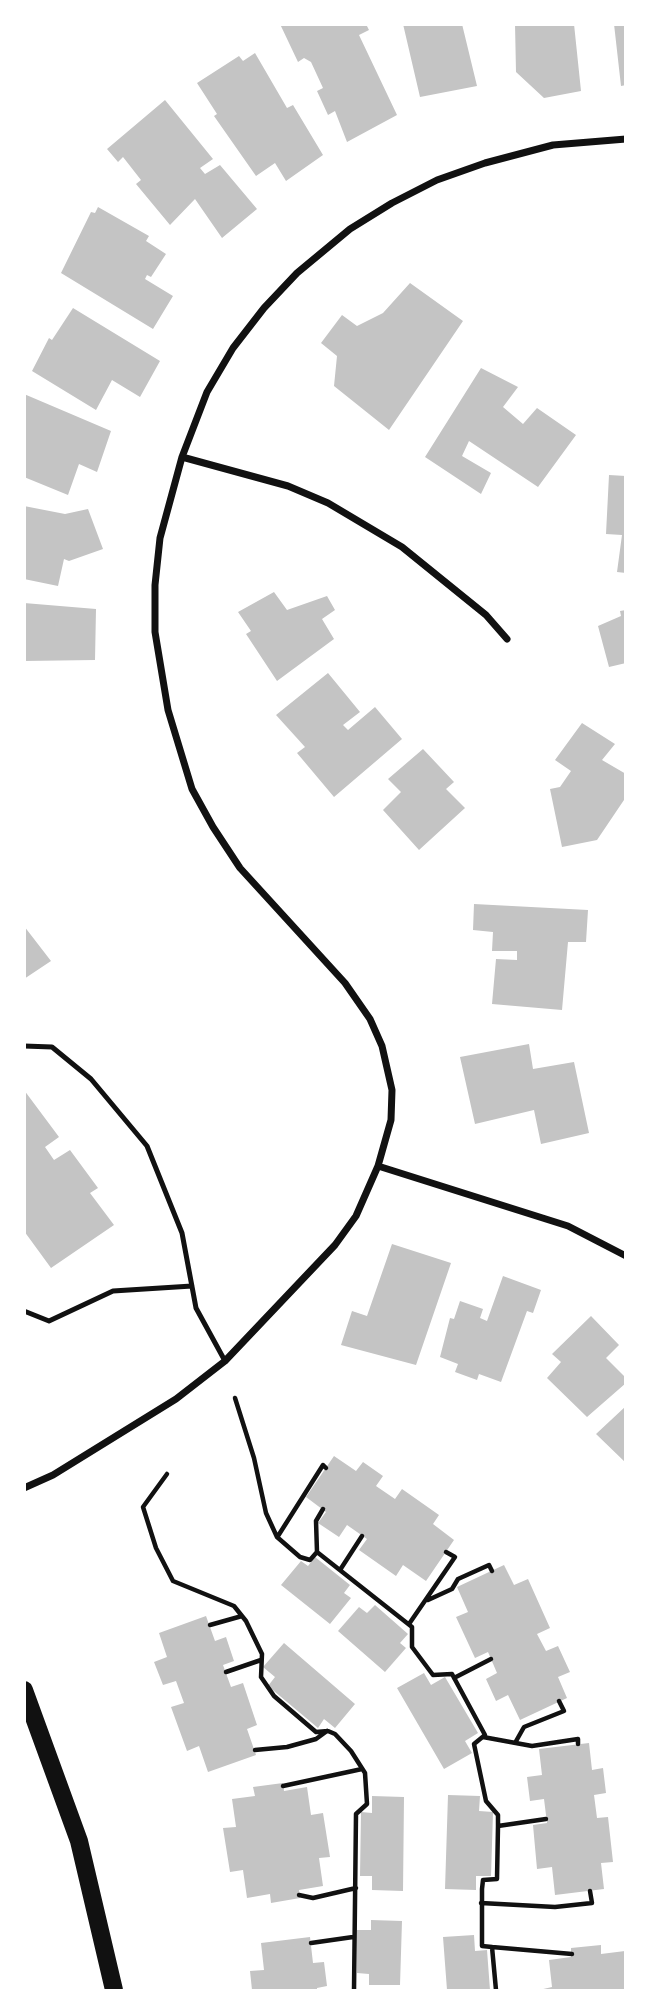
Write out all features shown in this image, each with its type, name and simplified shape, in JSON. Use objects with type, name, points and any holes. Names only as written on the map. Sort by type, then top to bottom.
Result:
[{"type":"main road","points":[[24,1690],[79,1841],[114,1990]]},
{"type":"street","points":[[24,1488],[53,1475],[176,1399],[225,1361],[335,1245],[356,1216],[379,1166],[391,1120],[392,1090],[382,1046],[374,1028],[345,983],[240,868],[213,827],[192,789],[167,710],[155,632],[155,585],[160,538],[182,457],[208,392],[233,348],[264,308],[297,273],[350,229],[437,180],[485,163],[553,145],[625,139]]},
{"type":"street","points":[[182,457],[288,486],[328,503],[402,547],[486,615],[507,639]]},
{"type":"street","points":[[379,1166],[568,1226],[625,1256]]},
{"type":"lane","points":[[24,1046],[52,1047],[91,1079],[147,1146],[182,1233],[196,1308],[225,1361]]},
{"type":"lane","points":[[24,1311],[49,1321],[113,1291],[192,1286]]},
{"type":"path","points":[[234,1398],[254,1458],[266,1513],[277,1537],[300,1557],[310,1560],[317,1552],[316,1521],[323,1509]]},
{"type":"path","points":[[277,1537],[323,1465],[326,1468]]},
{"type":"path","points":[[167,1474],[143,1507],[156,1548],[173,1581],[234,1606],[262,1654],[261,1677],[274,1696],[316,1732],[328,1731],[351,1751],[362,1769],[369,1791],[367,1804],[356,1814],[353,1990]]},
{"type":"path","points":[[340,1570],[362,1536]]},
{"type":"path","points":[[317,1552],[412,1627],[412,1647],[433,1675],[452,1674],[485,1735],[474,1744],[486,1801],[498,1815],[498,1826],[497,1879],[483,1880],[482,1946],[572,1954]]},
{"type":"path","points":[[409,1624],[455,1557],[446,1552]]},
{"type":"path","points":[[427,1600],[452,1589],[458,1579],[489,1565],[492,1571]]},
{"type":"path","points":[[210,1625],[242,1616]]},
{"type":"path","points":[[454,1678],[491,1659]]},
{"type":"path","points":[[226,1672],[261,1660]]},
{"type":"path","points":[[515,1743],[524,1727],[564,1711],[559,1701]]},
{"type":"path","points":[[255,1750],[287,1747],[316,1739],[328,1731]]},
{"type":"path","points":[[482,1737],[532,1746],[578,1739],[579,1744]]},
{"type":"path","points":[[283,1786],[362,1769]]},
{"type":"path","points":[[498,1826],[546,1819]]},
{"type":"path","points":[[299,1895],[313,1898],[356,1888]]},
{"type":"path","points":[[481,1903],[567,1906],[592,1903],[590,1891]]},
{"type":"path","points":[[311,1943],[353,1937]]},
{"type":"path","points":[[492,1947],[496,1990]]},
{"type":"building","points":[[280,24],[366,24],[369,30],[359,35],[397,115],[347,142],[335,111],[328,115],[317,91],[323,88],[311,62],[304,58],[298,62]]},
{"type":"building","points":[[403,24],[462,24],[477,86],[420,97]]},
{"type":"building","points":[[515,24],[574,24],[581,91],[544,98],[516,72]]},
{"type":"building","points":[[614,24],[626,24],[626,85],[621,86]]},
{"type":"building","points":[[255,53],[287,108],[293,105],[323,155],[286,181],[275,163],[256,176],[214,116],[217,114],[197,83],[239,56],[243,61]]},
{"type":"building","points":[[165,100],[213,159],[200,168],[205,174],[220,165],[257,209],[222,238],[195,199],[170,225],[136,184],[141,180],[123,157],[118,162],[107,149]]},
{"type":"building","points":[[98,207],[149,236],[146,241],[166,254],[151,277],[147,275],[145,279],[173,296],[153,329],[61,273],[91,212],[95,213]]},
{"type":"building","points":[[410,283],[463,321],[389,430],[334,386],[337,356],[321,343],[342,315],[357,326],[383,313]]},
{"type":"building","points":[[73,308],[160,361],[140,397],[112,380],[96,410],[32,371],[49,338],[52,340]]},
{"type":"building","points":[[481,368],[518,387],[503,407],[523,424],[537,408],[576,435],[538,487],[469,441],[462,456],[491,473],[481,494],[425,457]]},
{"type":"building","points":[[24,394],[111,431],[97,472],[79,464],[68,495],[24,477]]},
{"type":"building","points":[[609,475],[626,476],[626,573],[617,572],[622,535],[606,534]]},
{"type":"building","points":[[24,506],[65,514],[88,509],[103,549],[69,561],[64,559],[58,586],[24,579]]},
{"type":"building","points":[[274,592],[287,610],[327,596],[335,610],[322,619],[334,639],[277,681],[246,634],[251,631],[238,612]]},
{"type":"building","points":[[24,603],[96,609],[95,660],[24,661]]},
{"type":"building","points":[[626,610],[626,663],[609,667],[598,626],[621,616],[620,611]]},
{"type":"building","points":[[328,673],[360,712],[343,725],[348,730],[375,707],[402,739],[334,797],[297,753],[305,747],[276,715]]},
{"type":"building","points":[[582,723],[615,744],[602,760],[626,774],[626,797],[597,840],[562,847],[550,789],[560,787],[571,771],[555,760]]},
{"type":"building","points":[[423,749],[454,782],[446,789],[465,808],[419,850],[383,810],[401,792],[388,779]]},
{"type":"building","points":[[474,904],[588,910],[586,942],[568,942],[562,1010],[492,1004],[496,959],[517,960],[517,951],[492,951],[493,932],[473,930]]},
{"type":"building","points":[[24,926],[51,961],[24,979]]},
{"type":"building","points":[[529,1044],[533,1069],[574,1062],[589,1133],[541,1144],[534,1110],[475,1124],[460,1057]]},
{"type":"building","points":[[24,1090],[59,1137],[45,1147],[54,1160],[70,1150],[98,1188],[90,1193],[114,1225],[51,1268],[24,1231]]},
{"type":"building","points":[[392,1244],[451,1263],[416,1365],[341,1345],[352,1311],[367,1316]]},
{"type":"building","points":[[503,1276],[541,1290],[533,1313],[527,1311],[501,1382],[479,1374],[477,1380],[455,1372],[458,1364],[440,1357],[450,1318],[454,1319],[460,1301],[483,1309],[480,1318],[487,1321]]},
{"type":"building","points":[[591,1316],[619,1345],[606,1358],[626,1378],[626,1383],[587,1417],[547,1378],[561,1362],[552,1354]]},
{"type":"building","points":[[626,1406],[626,1463],[596,1434]]},
{"type":"building","points":[[334,1456],[356,1471],[363,1462],[383,1476],[376,1486],[395,1499],[402,1489],[439,1515],[433,1524],[454,1540],[426,1581],[403,1565],[396,1576],[359,1550],[367,1539],[347,1525],[339,1537],[318,1523],[326,1512],[306,1497]]},
{"type":"building","points":[[315,1557],[350,1585],[344,1593],[351,1598],[330,1624],[281,1585],[301,1561],[308,1566]]},
{"type":"building","points":[[504,1565],[514,1585],[528,1579],[550,1628],[537,1634],[546,1651],[558,1646],[570,1672],[558,1677],[567,1698],[520,1720],[508,1695],[496,1701],[486,1679],[497,1673],[488,1652],[475,1658],[456,1617],[468,1612],[457,1587]]},
{"type":"building","points":[[375,1605],[408,1634],[400,1643],[406,1648],[385,1672],[338,1631],[359,1607],[367,1613]]},
{"type":"building","points":[[206,1616],[215,1641],[226,1637],[234,1661],[223,1665],[231,1687],[243,1683],[257,1725],[247,1729],[256,1755],[208,1772],[199,1746],[187,1751],[171,1707],[184,1703],[176,1681],[163,1685],[154,1662],[167,1657],[159,1633]]},
{"type":"building","points":[[284,1643],[355,1704],[335,1728],[324,1719],[318,1728],[268,1686],[275,1677],[263,1667]]},
{"type":"building","points":[[424,1673],[431,1685],[445,1677],[478,1733],[465,1741],[472,1753],[444,1769],[397,1688]]},
{"type":"building","points":[[589,1743],[592,1770],[603,1768],[606,1793],[594,1795],[597,1818],[608,1817],[613,1862],[601,1863],[604,1889],[555,1895],[552,1867],[537,1869],[533,1825],[547,1823],[544,1799],[530,1801],[527,1777],[542,1775],[539,1749]]},
{"type":"building","points":[[283,1783],[284,1791],[307,1787],[311,1815],[323,1813],[330,1857],[319,1858],[323,1886],[299,1890],[300,1898],[271,1903],[270,1894],[247,1898],[243,1870],[230,1872],[223,1828],[236,1827],[232,1799],[255,1796],[253,1787]]},
{"type":"building","points":[[448,1795],[480,1796],[479,1811],[493,1812],[491,1876],[476,1876],[476,1890],[445,1889]]},
{"type":"building","points":[[372,1796],[404,1797],[403,1891],[372,1890],[372,1876],[360,1876],[361,1812],[372,1813]]},
{"type":"building","points":[[371,1920],[402,1921],[400,1985],[369,1985],[369,1974],[357,1973],[357,1930],[371,1930]]},
{"type":"building","points":[[474,1935],[475,1951],[487,1950],[490,1990],[447,1990],[443,1937]]},
{"type":"building","points":[[310,1937],[313,1963],[324,1962],[327,1986],[317,1990],[252,1990],[250,1971],[264,1970],[261,1943]]},
{"type":"building","points":[[601,1945],[601,1954],[625,1951],[626,1990],[539,1990],[552,1987],[549,1960],[571,1957],[571,1948]]}]
